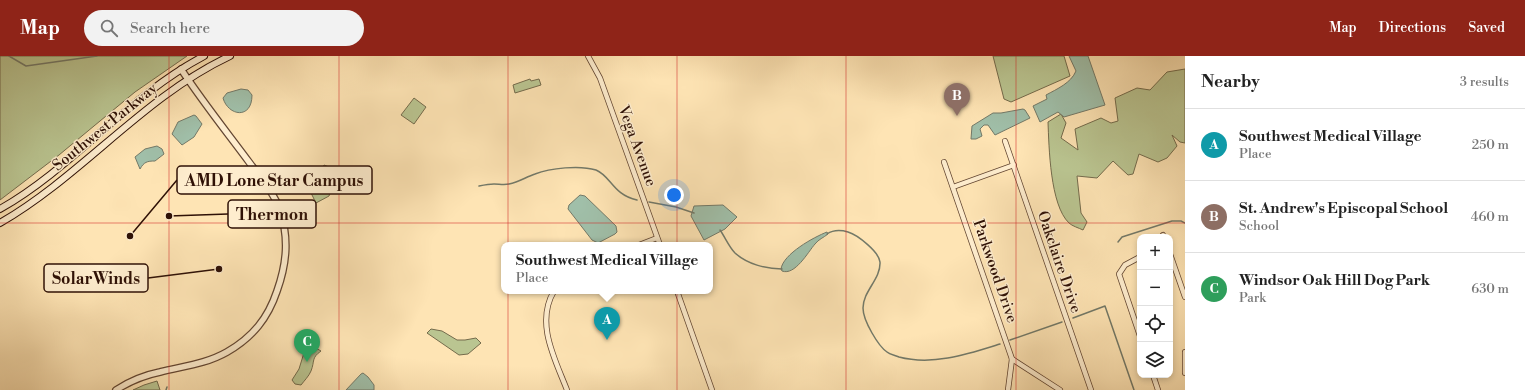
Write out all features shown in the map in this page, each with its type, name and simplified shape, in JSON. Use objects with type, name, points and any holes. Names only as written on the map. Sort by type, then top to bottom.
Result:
[{"type":"main road","name":"Southwest Parkway","points":[[0,209],[30,190],[63,164],[152,89],[181,69],[204,56]]},
{"type":"main road","name":"Southwest Parkway","points":[[0,223],[31,204],[153,104],[188,79],[230,56]]},
{"type":"main road","points":[[63,164],[70,173]]},
{"type":"street","name":"Vega Avenue","points":[[588,56],[600,78],[659,242]]},
{"type":"street","points":[[116,390],[144,377],[210,361],[243,342],[258,328],[268,315],[284,271],[286,246],[285,232],[279,209],[268,188],[181,69]]},
{"type":"street","name":"Oakclaire Drive","points":[[1005,141],[1091,390]]},
{"type":"street","name":"Parkwood Drive","points":[[944,162],[1012,359],[1008,390]]},
{"type":"street","points":[[953,187],[1014,165]]},
{"type":"street","points":[[647,242],[657,238]]},
{"type":"street","points":[[1137,259],[1126,265],[1119,274],[1137,327]]},
{"type":"street","points":[[1173,263],[1185,297]]},
{"type":"street","points":[[552,294],[546,308],[546,333],[567,390]]},
{"type":"street","points":[[678,294],[712,390]]},
{"type":"street","points":[[1185,352],[1185,373]]},
{"type":"street","points":[[1012,359],[1060,390]]},
{"type":"street","points":[[1154,378],[1158,390]]},
{"type":"green space","points":[[0,56],[187,56],[135,92],[59,155],[0,200]]},
{"type":"green space","points":[[993,56],[1064,56],[1070,76],[1011,102],[1004,99]]},
{"type":"green space","points":[[1185,69],[1185,143],[1180,142],[1172,135],[1177,146],[1167,158],[1158,162],[1139,154],[1133,174],[1128,175],[1113,161],[1097,178],[1077,176],[1081,213],[1087,222],[1083,230],[1070,224],[1063,215],[1054,190],[1050,160],[1048,122],[1061,114],[1066,123],[1061,138],[1078,150],[1075,129],[1101,118],[1111,123],[1118,121],[1115,98],[1137,88],[1150,90],[1167,72]]},
{"type":"green space","points":[[530,79],[531,81],[539,79],[541,85],[515,93],[513,85]]},
{"type":"green space","points":[[414,98],[426,107],[414,124],[401,115]]},
{"type":"green space","points":[[324,165],[339,171],[329,196],[316,203],[311,193]]},
{"type":"green space","points":[[431,329],[442,331],[457,340],[476,338],[481,343],[468,354],[459,355],[427,333]]},
{"type":"green space","points":[[307,343],[321,351],[314,358],[309,375],[301,385],[295,384],[292,380],[299,369]]},
{"type":"green space","points":[[157,381],[160,390],[133,390],[144,385]]},
{"type":"shaded area","points":[[1069,56],[1088,56],[1105,105],[1064,117],[1058,112],[1040,122],[1033,106],[1047,99],[1046,95],[1063,85],[1074,75],[1076,71]]},
{"type":"shaded area","points":[[241,89],[248,90],[252,95],[251,103],[248,109],[239,113],[230,109],[223,98],[227,93]]},
{"type":"shaded area","points":[[1023,109],[1030,118],[995,135],[988,125],[984,125],[980,129],[982,136],[976,139],[971,139],[972,126],[993,113]]},
{"type":"shaded area","points":[[194,115],[202,124],[194,137],[182,145],[172,134],[178,122]]},
{"type":"shaded area","points":[[157,146],[162,149],[164,154],[155,161],[146,162],[140,169],[135,157],[145,149]]},
{"type":"shaded area","points":[[580,195],[585,196],[616,226],[617,232],[600,242],[592,240],[568,209],[569,205]]},
{"type":"shaded area","points":[[723,205],[737,217],[725,229],[704,240],[691,216],[694,206]]},
{"type":"shaded area","points":[[827,232],[828,234],[817,242],[796,267],[787,272],[782,271],[781,269],[783,263],[793,252],[807,242]]},
{"type":"shaded area","points":[[363,373],[374,385],[374,390],[346,390],[361,374]]},
{"type":"waterway","points":[[9,56],[26,66],[97,56]]},
{"type":"waterway","points":[[479,186],[509,184],[549,170],[589,168],[601,173],[617,190],[629,198],[637,200]]},
{"type":"waterway","points":[[649,202],[676,207],[694,213]]},
{"type":"waterway","points":[[1118,242],[1122,237],[1172,221],[1181,221],[1185,223]]},
{"type":"waterway","points":[[720,230],[731,248],[740,257],[757,265],[782,269]]},
{"type":"waterway","points":[[827,234],[834,231],[848,232],[867,244],[879,258],[880,268],[866,296],[863,311],[866,321],[874,336],[888,353],[899,357],[912,359],[925,360],[950,358],[976,352],[1000,344]]},
{"type":"waterway","points":[[1073,318],[1105,306],[1134,390]]},
{"type":"waterway","points":[[1010,340],[1062,322]]},
{"type":"place","name":"St. Andrew's Episcopal School","points":[[957,116]]},
{"type":"place","name":"Thermon","points":[[169,216]]},
{"type":"place","name":"AMD Lone Star Campus","points":[[130,236]]},
{"type":"place","name":"SolarWinds","points":[[219,269]]},
{"type":"place","name":"Southwest Medical Village","points":[[607,340]]},
{"type":"place","name":"Windsor Oak Hill Dog Park","points":[[307,362]]}]
